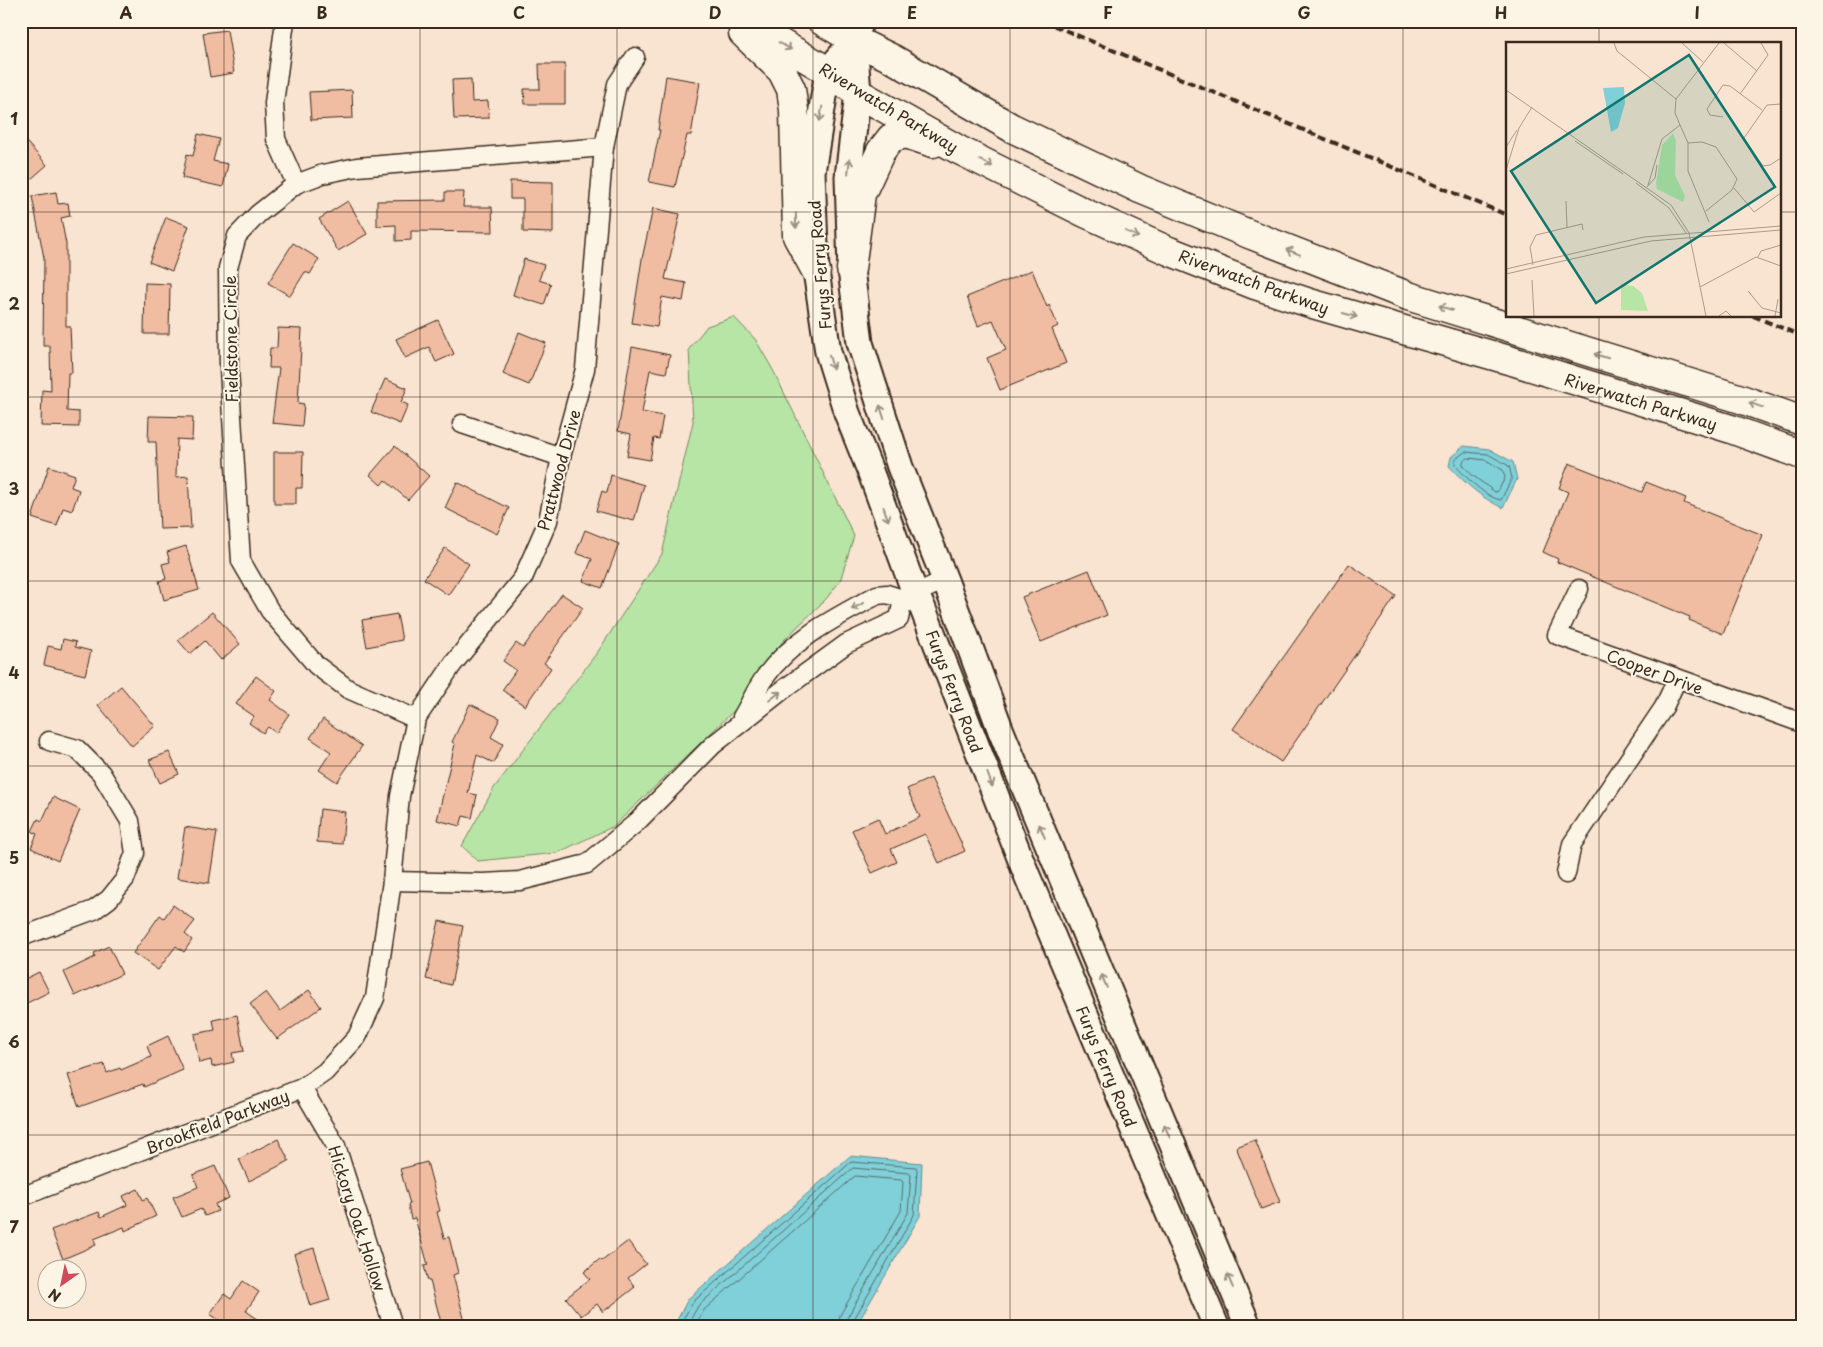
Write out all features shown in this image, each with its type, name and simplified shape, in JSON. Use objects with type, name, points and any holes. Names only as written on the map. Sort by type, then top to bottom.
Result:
[{"type":"main road","points":[[731,21],[782,71],[791,88],[794,110],[796,236],[816,270]]},
{"type":"main road","name":"Riverwatch Parkway","points":[[743,21],[828,71],[858,93],[960,150],[1085,213],[1169,251],[1255,285],[1313,304],[1512,361],[1731,429],[1802,454]]},
{"type":"main road","name":"Riverwatch Parkway","points":[[822,21],[858,31],[893,59],[986,114],[1037,141],[1140,189],[1249,234],[1408,296],[1738,398],[1802,421]]},
{"type":"main road","points":[[828,71],[858,31]]},
{"type":"main road","name":"Furys Ferry Road","points":[[858,31],[858,93],[848,177],[851,269],[860,343],[900,467],[945,580],[1001,731],[1248,1326]]},
{"type":"main road","name":"Furys Ferry Road","points":[[828,71],[812,172],[816,270],[828,352],[846,413],[869,468],[909,596],[923,609],[1026,873],[1216,1326]]},
{"type":"main road","points":[[851,269],[861,194],[881,151],[891,138],[906,134],[960,150]]},
{"type":"street","points":[[285,21],[274,103],[276,139],[296,184]]},
{"type":"street","name":"Prattwood Drive","points":[[375,998],[392,881],[400,796],[416,719],[453,664],[524,578],[548,521],[561,457],[585,369],[604,147],[618,84],[635,57]]},
{"type":"street","name":"Fieldstone Circle","points":[[416,719],[348,689],[316,665],[270,611],[241,561],[229,369],[228,268],[237,236],[258,214],[296,184],[323,174],[357,167],[604,147]]},
{"type":"street","points":[[462,424],[561,457]]},
{"type":"street","points":[[737,726],[766,676],[792,648],[824,623],[878,595],[909,596],[945,580]]},
{"type":"street","name":"Cooper Drive","points":[[1579,589],[1557,636],[1802,723]]},
{"type":"street","points":[[392,881],[484,883],[520,880],[587,864],[637,822],[713,744],[846,644],[899,619],[909,596]]},
{"type":"street","points":[[1566,874],[1572,844],[1664,707],[1677,679]]},
{"type":"street","points":[[21,937],[94,910],[109,899],[125,879],[135,853],[130,821],[101,774],[77,749],[49,741]]},
{"type":"street","name":"Brookfield Parkway","points":[[21,1197],[302,1088],[325,1072],[357,1037],[375,998]]},
{"type":"street","name":"Hickory Oak Hollow","points":[[302,1088],[336,1146],[393,1326]]},
{"type":"green space","points":[[734,317],[755,339],[773,370],[854,536],[840,581],[826,599],[783,641],[745,700],[614,826],[557,853],[478,861],[462,846],[494,788],[599,650],[662,554],[693,422],[689,349],[707,326]]},
{"type":"water","points":[[1464,446],[1489,449],[1513,462],[1517,479],[1503,508],[1474,490],[1449,466],[1451,457]]},
{"type":"water","points":[[850,1156],[922,1163],[920,1216],[856,1326],[674,1326],[688,1299]]},
{"type":"building","points":[[227,30],[234,73],[210,77],[203,33]]},
{"type":"building","points":[[539,64],[565,64],[565,104],[525,104],[524,89],[540,89]]},
{"type":"building","points":[[666,76],[700,82],[691,135],[687,135],[675,187],[649,182],[660,130],[658,130]]},
{"type":"building","points":[[471,79],[472,102],[488,101],[489,118],[454,119],[452,80]]},
{"type":"building","points":[[352,90],[353,118],[311,120],[309,92]]},
{"type":"building","points":[[198,134],[219,139],[213,161],[228,164],[223,187],[182,178],[187,154],[193,156]]},
{"type":"building","points":[[21,136],[47,165],[21,188]]},
{"type":"building","points":[[510,181],[553,182],[553,233],[523,232],[523,199],[510,199]]},
{"type":"building","points":[[56,192],[58,204],[68,203],[70,216],[61,218],[66,244],[66,326],[70,326],[72,373],[68,373],[67,411],[79,412],[79,427],[41,426],[42,390],[51,391],[50,346],[43,346],[44,258],[32,196]]},
{"type":"building","points":[[445,192],[464,192],[463,207],[492,207],[493,232],[411,231],[411,240],[396,241],[396,225],[377,226],[377,201],[445,200]]},
{"type":"building","points":[[348,201],[367,234],[338,251],[319,219]]},
{"type":"building","points":[[653,208],[680,214],[665,279],[686,283],[683,301],[662,297],[657,327],[632,323],[642,259]]},
{"type":"building","points":[[166,217],[189,226],[172,271],[149,262]]},
{"type":"building","points":[[293,243],[319,259],[310,274],[305,272],[290,296],[268,283]]},
{"type":"building","points":[[524,259],[544,265],[539,280],[551,284],[544,305],[513,295]]},
{"type":"building","points":[[1032,270],[1047,307],[1049,305],[1058,326],[1052,329],[1066,363],[1000,390],[987,358],[1006,350],[993,320],[978,326],[967,297]]},
{"type":"building","points":[[145,283],[170,284],[169,334],[144,334]]},
{"type":"building","points":[[438,320],[454,354],[436,362],[429,347],[405,358],[396,339]]},
{"type":"building","points":[[278,328],[302,329],[298,403],[304,404],[302,426],[272,423],[279,368],[269,368],[270,348],[277,348]]},
{"type":"building","points":[[519,332],[546,343],[529,385],[503,374]]},
{"type":"building","points":[[632,347],[670,355],[666,373],[650,370],[642,412],[663,416],[659,439],[654,438],[650,460],[627,456],[631,434],[618,431]]},
{"type":"building","points":[[385,379],[407,388],[401,402],[408,405],[400,424],[371,412]]},
{"type":"building","points":[[149,416],[193,417],[192,440],[177,439],[176,477],[188,476],[191,528],[160,529],[156,442],[148,442]]},
{"type":"building","points":[[395,446],[429,476],[408,500],[385,480],[381,485],[370,475]]},
{"type":"building","points":[[274,452],[303,452],[302,488],[296,488],[296,504],[274,504]]},
{"type":"building","points":[[1569,463],[1642,492],[1646,482],[1686,498],[1684,503],[1763,535],[1723,634],[1689,620],[1690,617],[1557,562],[1558,559],[1543,552],[1568,492],[1559,488]]},
{"type":"building","points":[[49,466],[75,475],[71,487],[79,490],[72,511],[63,508],[57,526],[32,518]]},
{"type":"building","points":[[611,475],[644,485],[634,521],[596,511],[602,491],[607,493]]},
{"type":"building","points":[[457,482],[509,508],[497,534],[445,508]]},
{"type":"building","points":[[585,530],[619,544],[602,588],[583,581],[592,559],[576,553]]},
{"type":"building","points":[[186,546],[199,590],[164,600],[159,581],[166,579],[162,564],[170,562],[167,552]]},
{"type":"building","points":[[445,548],[469,564],[448,595],[424,579]]},
{"type":"building","points":[[1349,564],[1396,596],[1281,762],[1233,729]]},
{"type":"building","points":[[1089,570],[1107,615],[1041,642],[1022,597]]},
{"type":"building","points":[[562,594],[583,608],[544,663],[551,668],[525,706],[502,690],[516,670],[503,661],[516,643],[523,648]]},
{"type":"building","points":[[212,612],[240,644],[221,660],[205,641],[190,654],[178,640]]},
{"type":"building","points":[[397,614],[402,640],[367,647],[362,620]]},
{"type":"building","points":[[63,639],[76,642],[75,647],[91,651],[85,675],[44,665],[48,646],[61,649]]},
{"type":"building","points":[[256,676],[276,691],[270,700],[289,714],[276,733],[268,727],[263,733],[249,723],[254,716],[236,704]]},
{"type":"building","points":[[121,686],[155,726],[132,746],[98,705]]},
{"type":"building","points":[[470,704],[500,718],[491,737],[503,744],[494,763],[477,755],[468,793],[477,795],[472,818],[463,816],[460,826],[437,820],[455,744],[452,742]]},
{"type":"building","points":[[323,719],[362,746],[337,782],[319,770],[331,752],[310,738]]},
{"type":"building","points":[[169,752],[179,774],[160,783],[149,760]]},
{"type":"building","points":[[931,778],[965,851],[939,863],[925,834],[891,849],[897,862],[872,873],[852,830],[878,818],[885,834],[920,817],[907,789]]},
{"type":"building","points":[[53,797],[80,810],[58,861],[31,848],[37,834],[32,831],[38,819],[42,821]]},
{"type":"building","points":[[320,809],[345,812],[342,844],[317,842]]},
{"type":"building","points":[[185,827],[217,832],[209,883],[177,878]]},
{"type":"building","points":[[173,905],[195,921],[185,934],[192,940],[184,952],[176,946],[158,970],[133,953],[160,915],[164,918]]},
{"type":"building","points":[[439,921],[463,926],[451,985],[426,979]]},
{"type":"building","points":[[109,946],[122,974],[75,996],[64,972],[95,957],[94,953]]},
{"type":"building","points":[[39,972],[49,992],[21,1006],[21,981]]},
{"type":"building","points":[[309,990],[321,1007],[277,1039],[250,1004],[266,992],[280,1011]]},
{"type":"building","points":[[237,1015],[244,1051],[232,1053],[234,1062],[212,1067],[211,1060],[199,1063],[194,1034],[215,1030],[213,1020]]},
{"type":"building","points":[[168,1036],[183,1070],[144,1087],[143,1084],[79,1107],[68,1075],[104,1064],[107,1073],[120,1068],[121,1070],[151,1057],[147,1046]]},
{"type":"building","points":[[278,1139],[289,1161],[249,1181],[239,1159]]},
{"type":"building","points":[[1255,1140],[1280,1202],[1261,1209],[1236,1147]]},
{"type":"building","points":[[427,1162],[440,1211],[437,1212],[444,1238],[449,1237],[458,1273],[453,1275],[466,1326],[442,1326],[424,1266],[428,1265],[415,1218],[411,1219],[408,1205],[410,1204],[400,1169]]},
{"type":"building","points":[[215,1166],[229,1198],[215,1204],[218,1211],[205,1216],[201,1209],[182,1217],[173,1197],[198,1187],[193,1175]]},
{"type":"building","points":[[138,1189],[143,1200],[147,1198],[156,1216],[125,1231],[124,1227],[94,1239],[96,1245],[63,1259],[51,1230],[99,1212],[101,1217],[127,1205],[123,1196]]},
{"type":"building","points":[[628,1241],[646,1264],[628,1278],[635,1287],[603,1312],[597,1304],[581,1316],[566,1298],[590,1279],[584,1272]]},
{"type":"building","points":[[314,1248],[330,1300],[310,1306],[294,1254]]},
{"type":"building","points":[[243,1281],[259,1292],[246,1311],[268,1326],[228,1326],[210,1314],[224,1294],[231,1299]]},
{"type":"railway","points":[[1043,21],[1506,215]]},
{"type":"railway","points":[[1758,318],[1802,336]]}]
